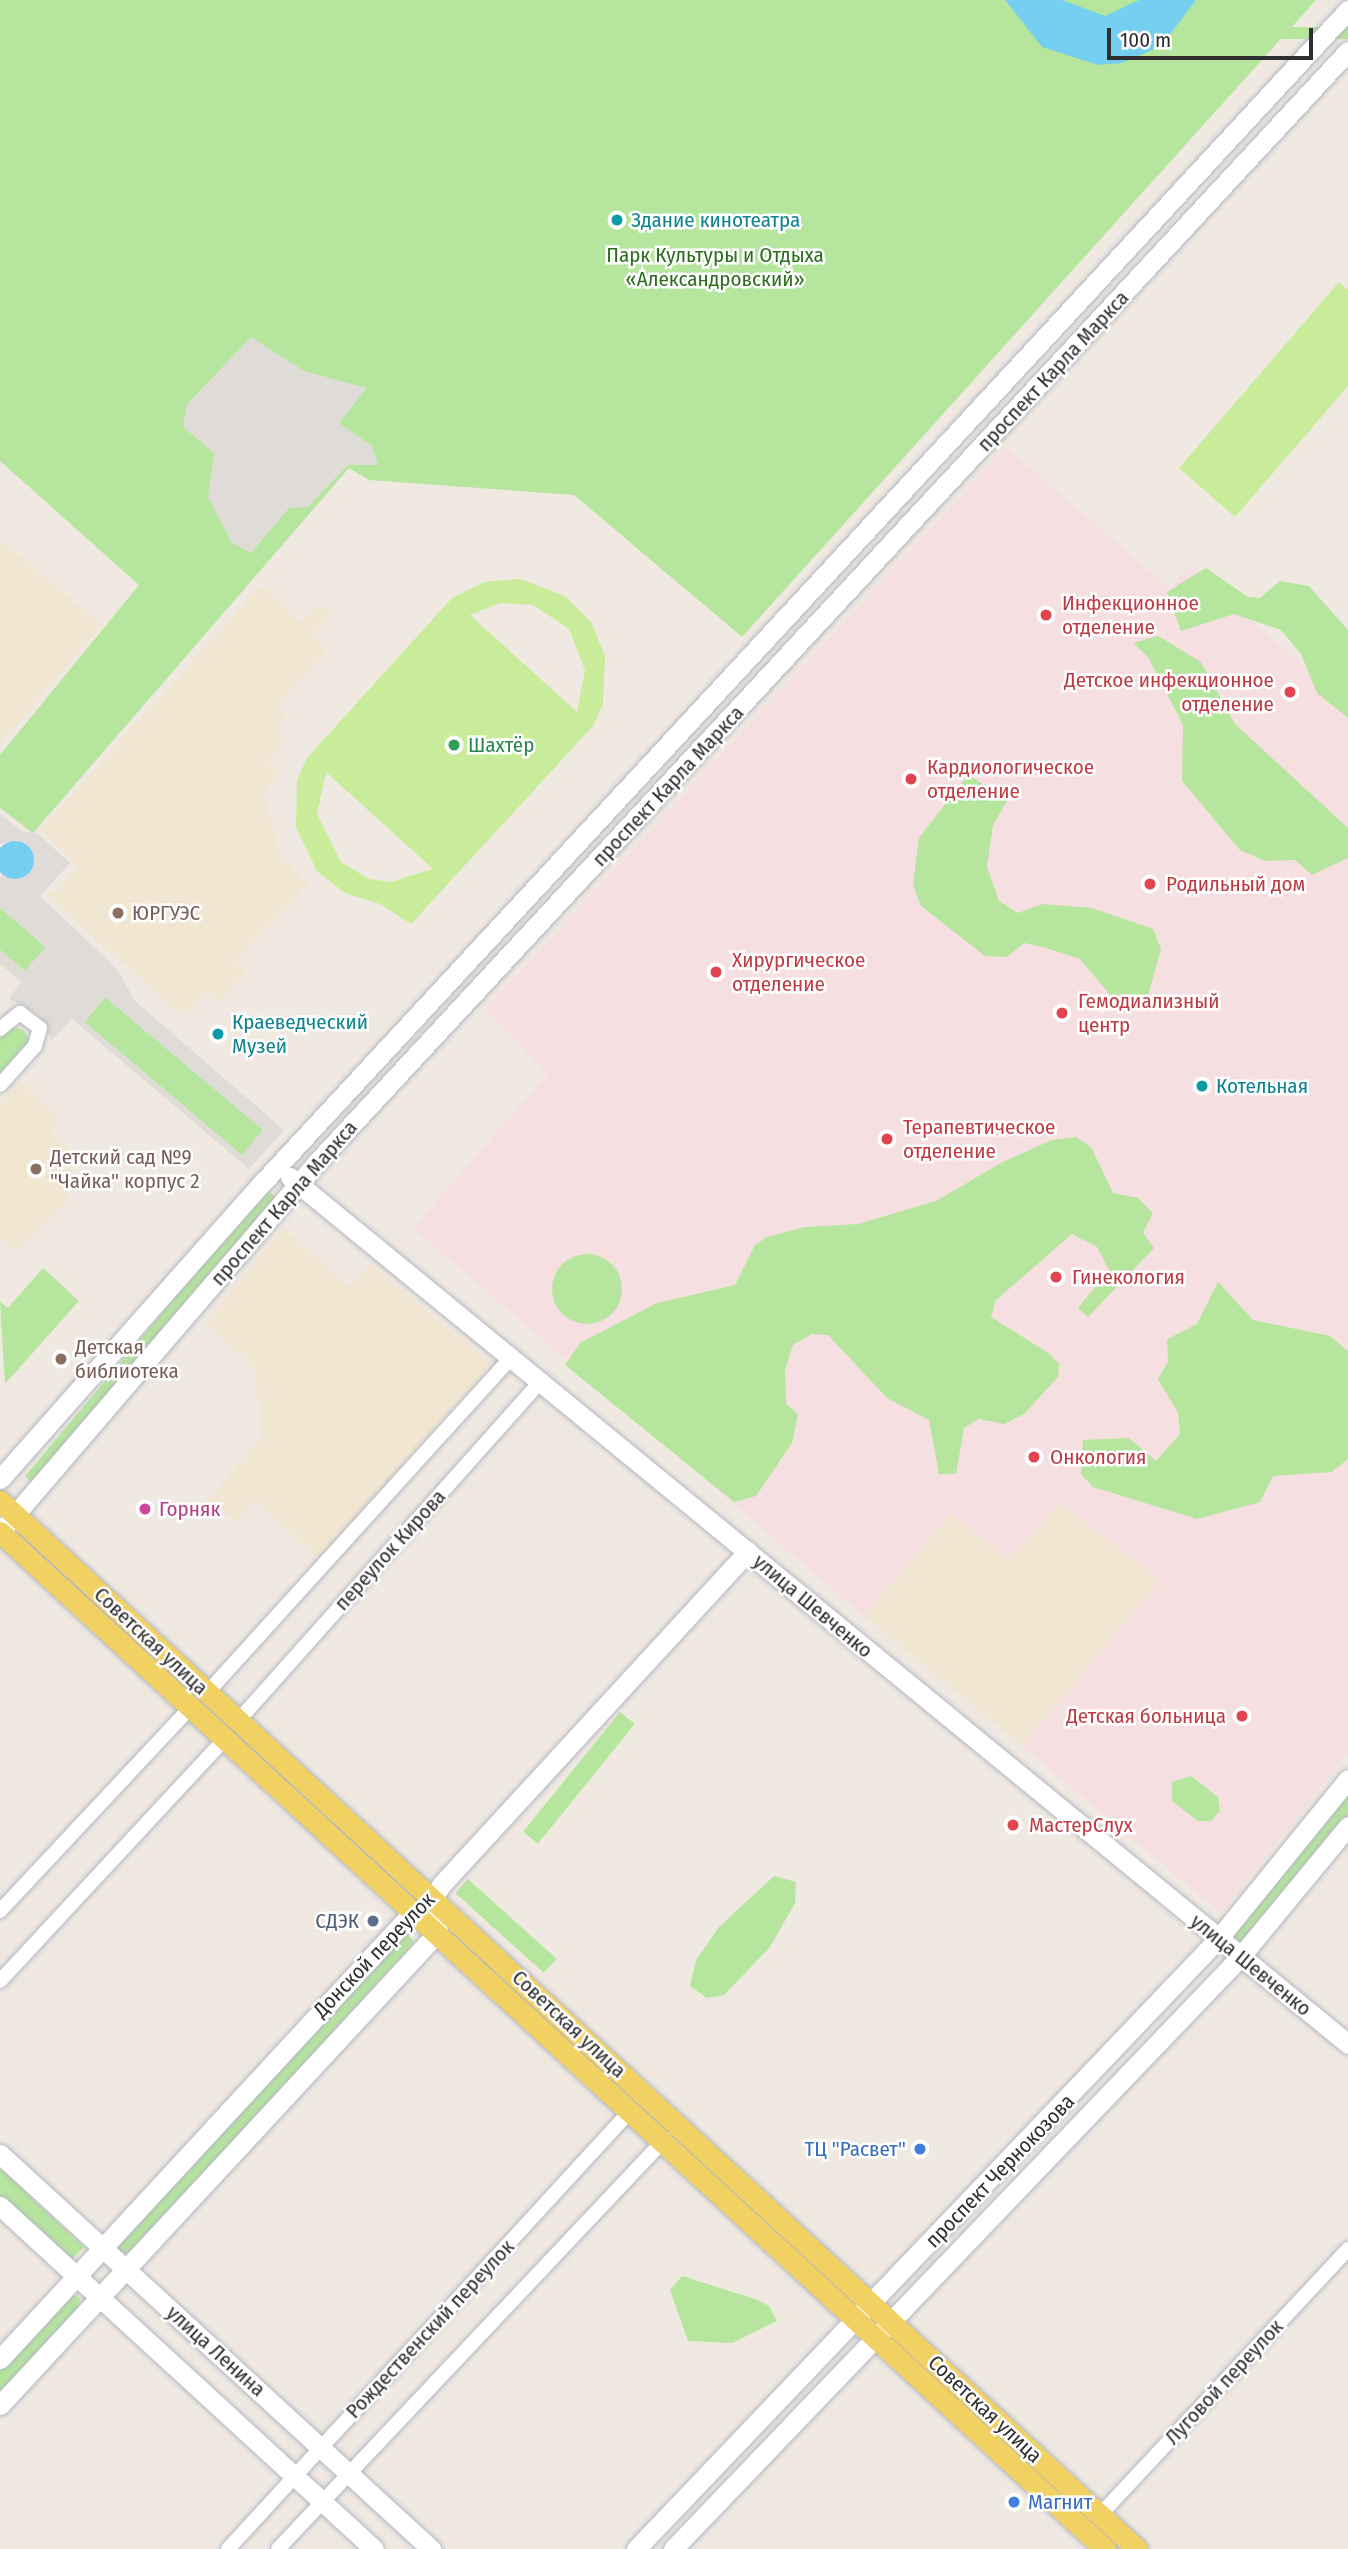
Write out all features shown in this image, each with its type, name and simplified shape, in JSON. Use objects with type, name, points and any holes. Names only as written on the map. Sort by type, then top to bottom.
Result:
[{"type":"main road","name":"проспект Карла Маркса","points":[[0,1479],[279,1167],[1348,10]]},
{"type":"main road","name":"проспект Карла Маркса","points":[[0,1532],[7,1507],[298,1184],[1348,51]]},
{"type":"main road","name":"улица Шевченко","points":[[279,1167],[513,1356],[1348,2044]]},
{"type":"main road","name":"Советская улица","points":[[7,1507],[199,1700]]},
{"type":"main road","name":"Советская улица","points":[[0,1532],[433,1898],[885,2331],[1105,2549]]},
{"type":"main road","name":"Донской переулок","points":[[0,2359],[414,1911],[433,1898],[748,1551]]},
{"type":"main road","name":"Советская улица","points":[[232,1730],[414,1911],[665,2139],[863,2310]]},
{"type":"main road","name":"проспект Чернокозова","points":[[636,2549],[1218,1939],[1348,1779]]},
{"type":"main road","name":"проспект Чернокозова","points":[[673,2549],[885,2331],[1241,1956],[1348,1826]]},
{"type":"main road","points":[[433,1898],[438,1932]]},
{"type":"main road","name":"Донской переулок","points":[[0,2405],[438,1932]]},
{"type":"main road","name":"улица Ленина","points":[[0,2154],[100,2248],[322,2446],[431,2549]]},
{"type":"main road","name":"улица Ленина","points":[[0,2206],[374,2549]]},
{"type":"main road","name":"Советская улица","points":[[885,2331],[1137,2549]]},
{"type":"street","points":[[0,1029],[20,1013],[40,1028],[35,1046],[0,1085]]},
{"type":"street","name":"переулок Кирова","points":[[0,1911],[199,1700],[513,1356]]},
{"type":"street","name":"переулок Кирова","points":[[0,1981],[232,1730],[542,1380]]},
{"type":"street","name":"Рождественский переулок","points":[[228,2549],[632,2109]]},
{"type":"street","name":"Рождественский переулок","points":[[278,2549],[665,2139]]},
{"type":"street","name":"Луговой переулок","points":[[1100,2515],[1348,2249]]},
{"type":"shaded area","points":[[251,337],[304,371],[367,388],[339,423],[372,446],[378,465],[348,465],[308,507],[289,508],[251,553],[232,543],[208,497],[214,453],[183,427],[187,404]]},
{"type":"shaded area","points":[[1006,447],[1170,589],[1190,566],[1348,706],[1348,1753],[1221,1913],[1022,1746],[1160,1580],[1061,1503],[1008,1560],[951,1514],[864,1616],[413,1228],[548,1074],[485,1009]]},
{"type":"shaded area","points":[[3,542],[102,625],[0,744],[0,546]]},
{"type":"shaded area","points":[[261,585],[300,622],[320,603],[332,614],[312,634],[327,650],[277,705],[287,715],[277,726],[283,744],[267,761],[280,773],[263,793],[281,856],[308,884],[234,961],[246,971],[219,1002],[207,991],[182,1016],[50,898],[47,891],[56,891],[78,866],[40,830]]},
{"type":"shaded area","points":[[0,814],[23,832],[37,833],[70,863],[40,896],[117,969],[135,1001],[284,1130],[249,1169],[72,1019],[52,1040],[38,1014],[9,999],[21,982],[0,964],[0,950],[25,971],[46,947],[0,908],[0,877],[31,850],[17,840],[0,844]],"holes":[[[105,997],[263,1130],[242,1155],[85,1022]]]},
{"type":"shaded area","name":"Детский сад №9 \"Чайка\" корпус 2","points":[[19,1082],[59,1118],[49,1131],[80,1160],[65,1178],[67,1202],[15,1252],[0,1238],[0,1104]]},
{"type":"shaded area","points":[[283,1228],[349,1287],[369,1264],[491,1363],[319,1560],[256,1500],[236,1522],[208,1499],[263,1436],[254,1367],[206,1323]]},
{"type":"shaded area","points":[[1061,1502],[1160,1580],[1022,1746],[864,1616],[951,1513]]},
{"type":"green space","name":"Парк Культуры и Отдыха «Александровский»","points":[[0,0],[1316,0],[742,637],[574,495],[369,480],[349,468],[33,833],[0,808],[0,755],[139,585],[0,461]]},
{"type":"green space","points":[[0,27],[1348,27],[1348,39],[0,39]]},
{"type":"green space","points":[[1339,282],[1348,290],[1348,386],[1235,517],[1179,468]]},
{"type":"green space","points":[[1206,568],[1248,597],[1260,598],[1280,581],[1309,586],[1348,630],[1348,718],[1317,693],[1301,654],[1281,630],[1234,614],[1181,631],[1167,592]]},
{"type":"green space","points":[[520,579],[565,596],[591,622],[605,656],[603,704],[593,726],[411,924],[380,904],[345,893],[317,871],[296,828],[297,780],[307,758],[452,598],[484,582]],"holes":[[[500,603],[533,605],[569,629],[585,670],[577,712],[470,615]],[[326,772],[432,868],[432,869],[391,882],[369,879],[341,862],[317,814]]]},
{"type":"green space","points":[[1158,636],[1201,662],[1235,724],[1348,828],[1348,858],[1312,875],[1295,860],[1265,861],[1240,850],[1182,781],[1183,725],[1148,657],[1133,643]]},
{"type":"green space","points":[[968,775],[1008,799],[993,825],[987,867],[999,901],[1018,913],[1042,904],[1092,908],[1153,929],[1161,949],[1148,995],[1111,996],[1080,959],[1046,948],[1024,943],[1007,957],[985,956],[921,906],[913,885],[919,838]]},
{"type":"green space","points":[[0,908],[46,947],[25,971],[0,950]]},
{"type":"green space","points":[[105,997],[264,1130],[242,1155],[84,1022]]},
{"type":"green space","points":[[11,1026],[24,1030],[29,1040],[0,1073],[0,1038]]},
{"type":"green space","points":[[1076,1137],[1091,1147],[1113,1193],[1138,1198],[1153,1213],[1143,1233],[1154,1248],[1088,1317],[1078,1308],[1109,1270],[1097,1247],[1072,1234],[996,1300],[991,1317],[1050,1354],[1059,1364],[1058,1377],[1024,1414],[1004,1424],[979,1419],[964,1428],[956,1474],[939,1474],[929,1420],[887,1398],[828,1335],[812,1334],[793,1345],[785,1370],[786,1404],[798,1414],[792,1443],[756,1496],[734,1502],[565,1365],[580,1343],[657,1303],[735,1285],[755,1245],[767,1237],[805,1227],[858,1224],[936,1201],[1001,1163],[1052,1140]]},
{"type":"green space","points":[[266,1189],[278,1199],[37,1487],[25,1476]]},
{"type":"green space","points":[[587,1254],[606,1260],[616,1270],[622,1289],[616,1308],[606,1318],[587,1324],[568,1318],[558,1308],[552,1289],[558,1270],[568,1260]]},
{"type":"green space","points":[[43,1268],[79,1301],[5,1384],[0,1302],[8,1308]]},
{"type":"green space","points":[[1218,1282],[1253,1320],[1330,1336],[1348,1351],[1348,1459],[1332,1472],[1273,1476],[1260,1502],[1197,1519],[1093,1487],[1081,1474],[1083,1440],[1129,1438],[1156,1461],[1180,1434],[1178,1413],[1158,1379],[1168,1362],[1167,1339],[1197,1324]]},
{"type":"green space","points":[[620,1712],[635,1724],[538,1844],[523,1832]]},
{"type":"green space","points":[[1191,1776],[1218,1797],[1220,1811],[1211,1821],[1198,1821],[1172,1801],[1172,1782]]},
{"type":"green space","points":[[1348,1794],[1348,1816],[1244,1945],[1232,1935]]},
{"type":"green space","points":[[774,1876],[796,1882],[795,1903],[770,1947],[724,1995],[707,1998],[690,1986],[696,1960],[719,1927]]},
{"type":"green space","points":[[468,1879],[556,1959],[544,1973],[455,1893]]},
{"type":"green space","points":[[406,1933],[414,1941],[410,1947],[132,2252],[119,2254],[115,2247]]},
{"type":"green space","points":[[0,2168],[84,2247],[69,2262],[0,2197]]},
{"type":"green space","points":[[682,2276],[755,2299],[769,2306],[777,2321],[732,2343],[688,2341],[670,2290]]},
{"type":"green space","points":[[71,2294],[80,2298],[79,2308],[0,2396],[0,2365]]},
{"type":"water","points":[[1005,0],[1062,0],[1105,16],[1139,0],[1196,0],[1161,46],[1122,63],[1098,65],[1042,47]]},
{"type":"water","points":[[15,841],[29,846],[34,860],[29,874],[15,879],[1,874],[-4,860],[1,846]]},
{"type":"place","name":"Здание кинотеатра","points":[[617,220]]},
{"type":"place","name":"Инфекционное отделение","points":[[1046,615]]},
{"type":"place","name":"Детское инфекционное отделение","points":[[1290,692]]},
{"type":"place","name":"Шахтёр","points":[[454,745]]},
{"type":"place","name":"Кардиологическое отделение","points":[[911,779]]},
{"type":"place","name":"Родильный дом","points":[[1150,884]]},
{"type":"place","name":"ЮРГУЭС","points":[[118,913]]},
{"type":"place","name":"Хирургическое отделение","points":[[716,972]]},
{"type":"place","name":"Гемодиализный центр","points":[[1062,1013]]},
{"type":"place","name":"Краеведческий Музей","points":[[218,1034]]},
{"type":"place","name":"Котельная","points":[[1202,1086]]},
{"type":"place","name":"Терапевтическое отделение","points":[[887,1139]]},
{"type":"place","name":"Детский сад №9 \"Чайка\" корпус 2","points":[[36,1169]]},
{"type":"place","name":"Гинекология","points":[[1056,1277]]},
{"type":"place","name":"Детская библиотека","points":[[61,1359]]},
{"type":"place","name":"Онкология","points":[[1034,1457]]},
{"type":"place","name":"Горняк","points":[[145,1509]]},
{"type":"place","name":"Детская больница","points":[[1242,1716]]},
{"type":"place","name":"МастерСлух","points":[[1013,1825]]},
{"type":"place","name":"СДЭК","points":[[373,1921]]},
{"type":"place","name":"ТЦ \"Расвет\"","points":[[920,2149]]},
{"type":"place","name":"Магнит","points":[[1014,2502]]}]
